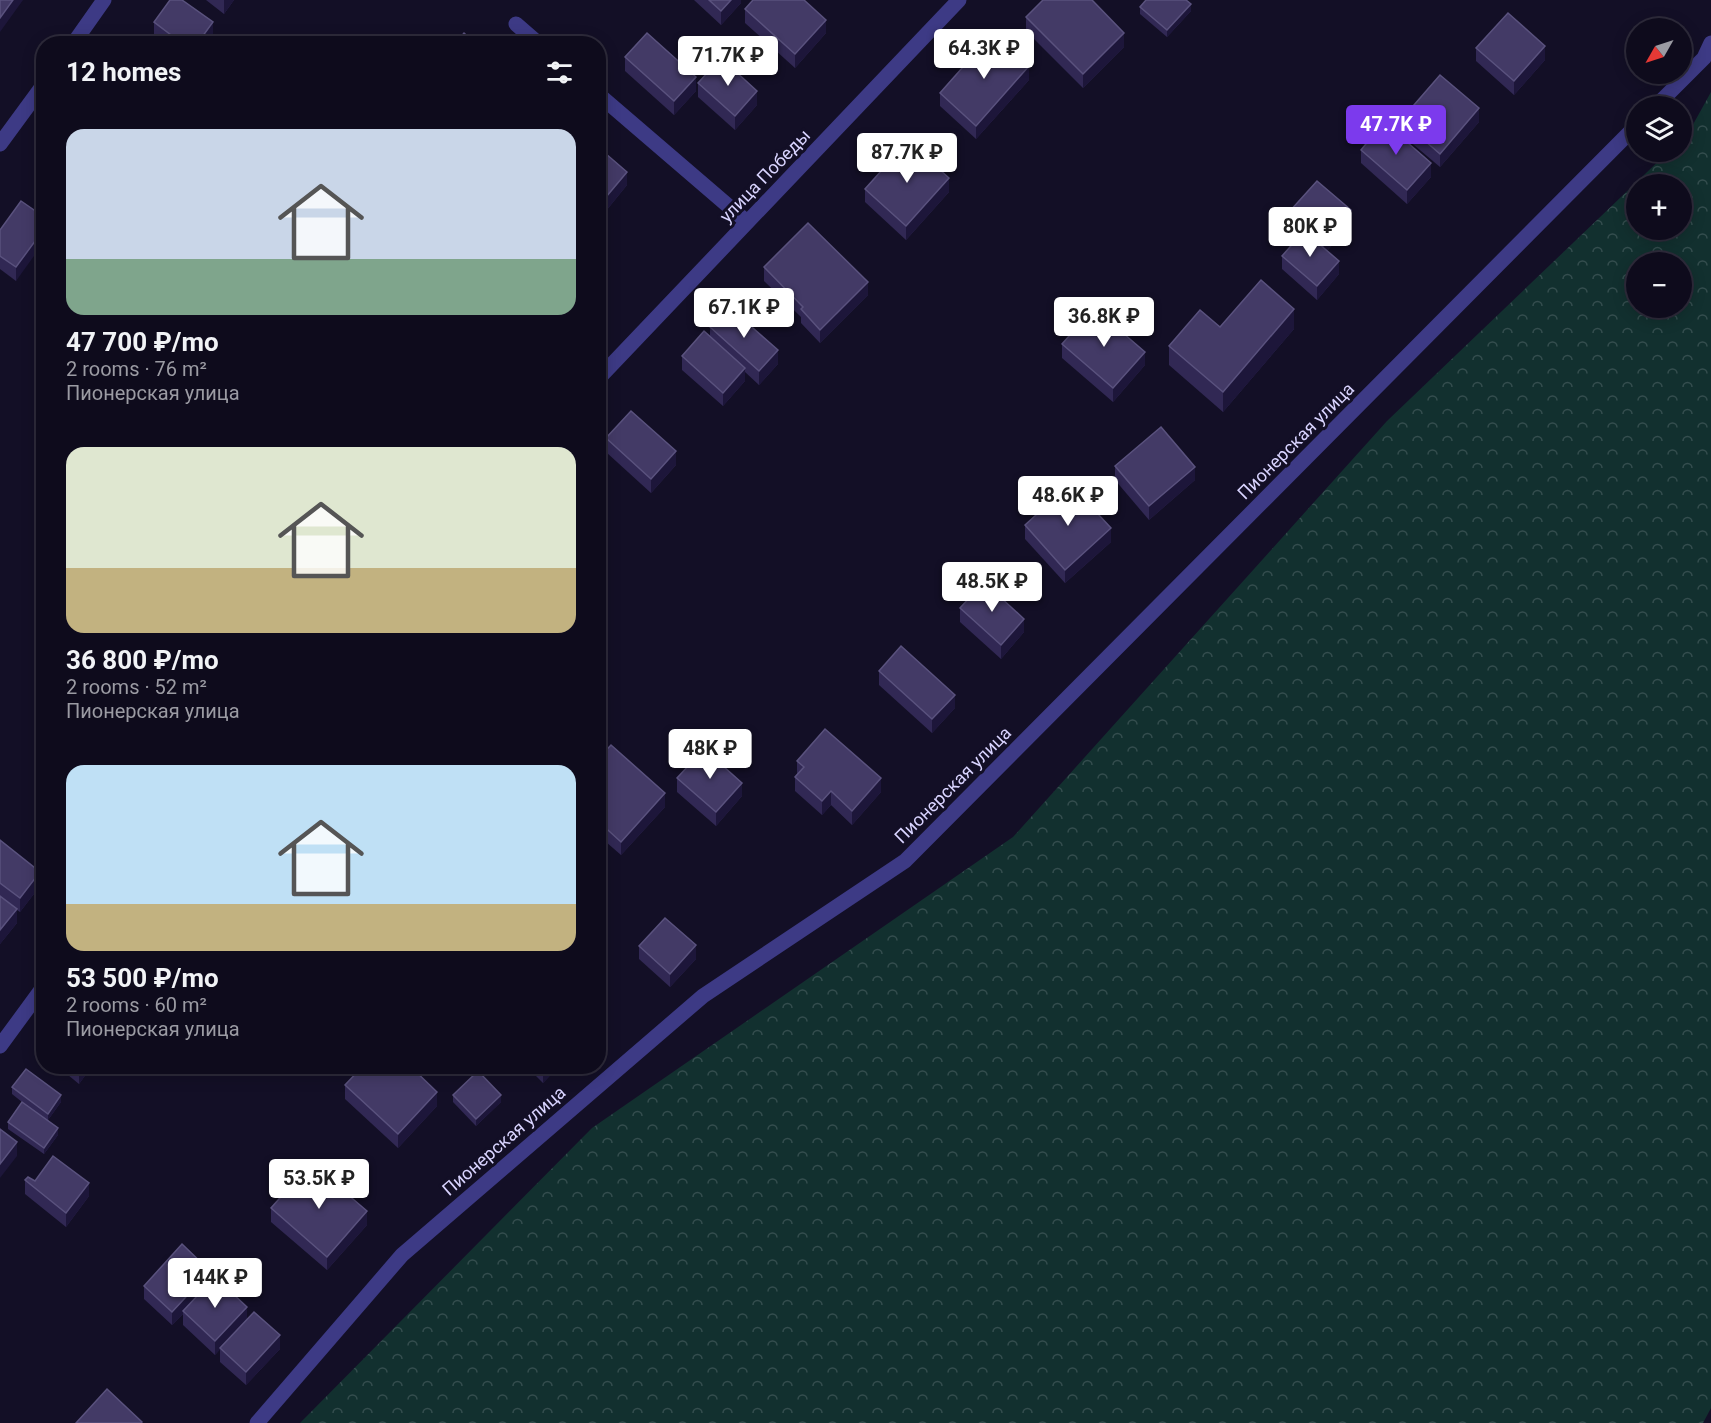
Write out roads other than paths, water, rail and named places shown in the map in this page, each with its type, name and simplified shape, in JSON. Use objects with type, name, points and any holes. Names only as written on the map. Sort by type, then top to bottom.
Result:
[{"type":"street","points":[[79,36],[104,0]]},
{"type":"street","name":"улица Победы","points":[[606,372],[960,0]]},
{"type":"street","points":[[516,24],[530,36]]},
{"type":"street","points":[[1666,96],[1704,58],[1711,43]]},
{"type":"street","points":[[0,144],[36,95]]},
{"type":"street","points":[[606,101],[747,222]]},
{"type":"street","name":"Пионерская улица","points":[[257,1423],[402,1255],[703,996],[905,861],[1626,136]]},
{"type":"street","points":[[0,1046],[36,997]]}]
